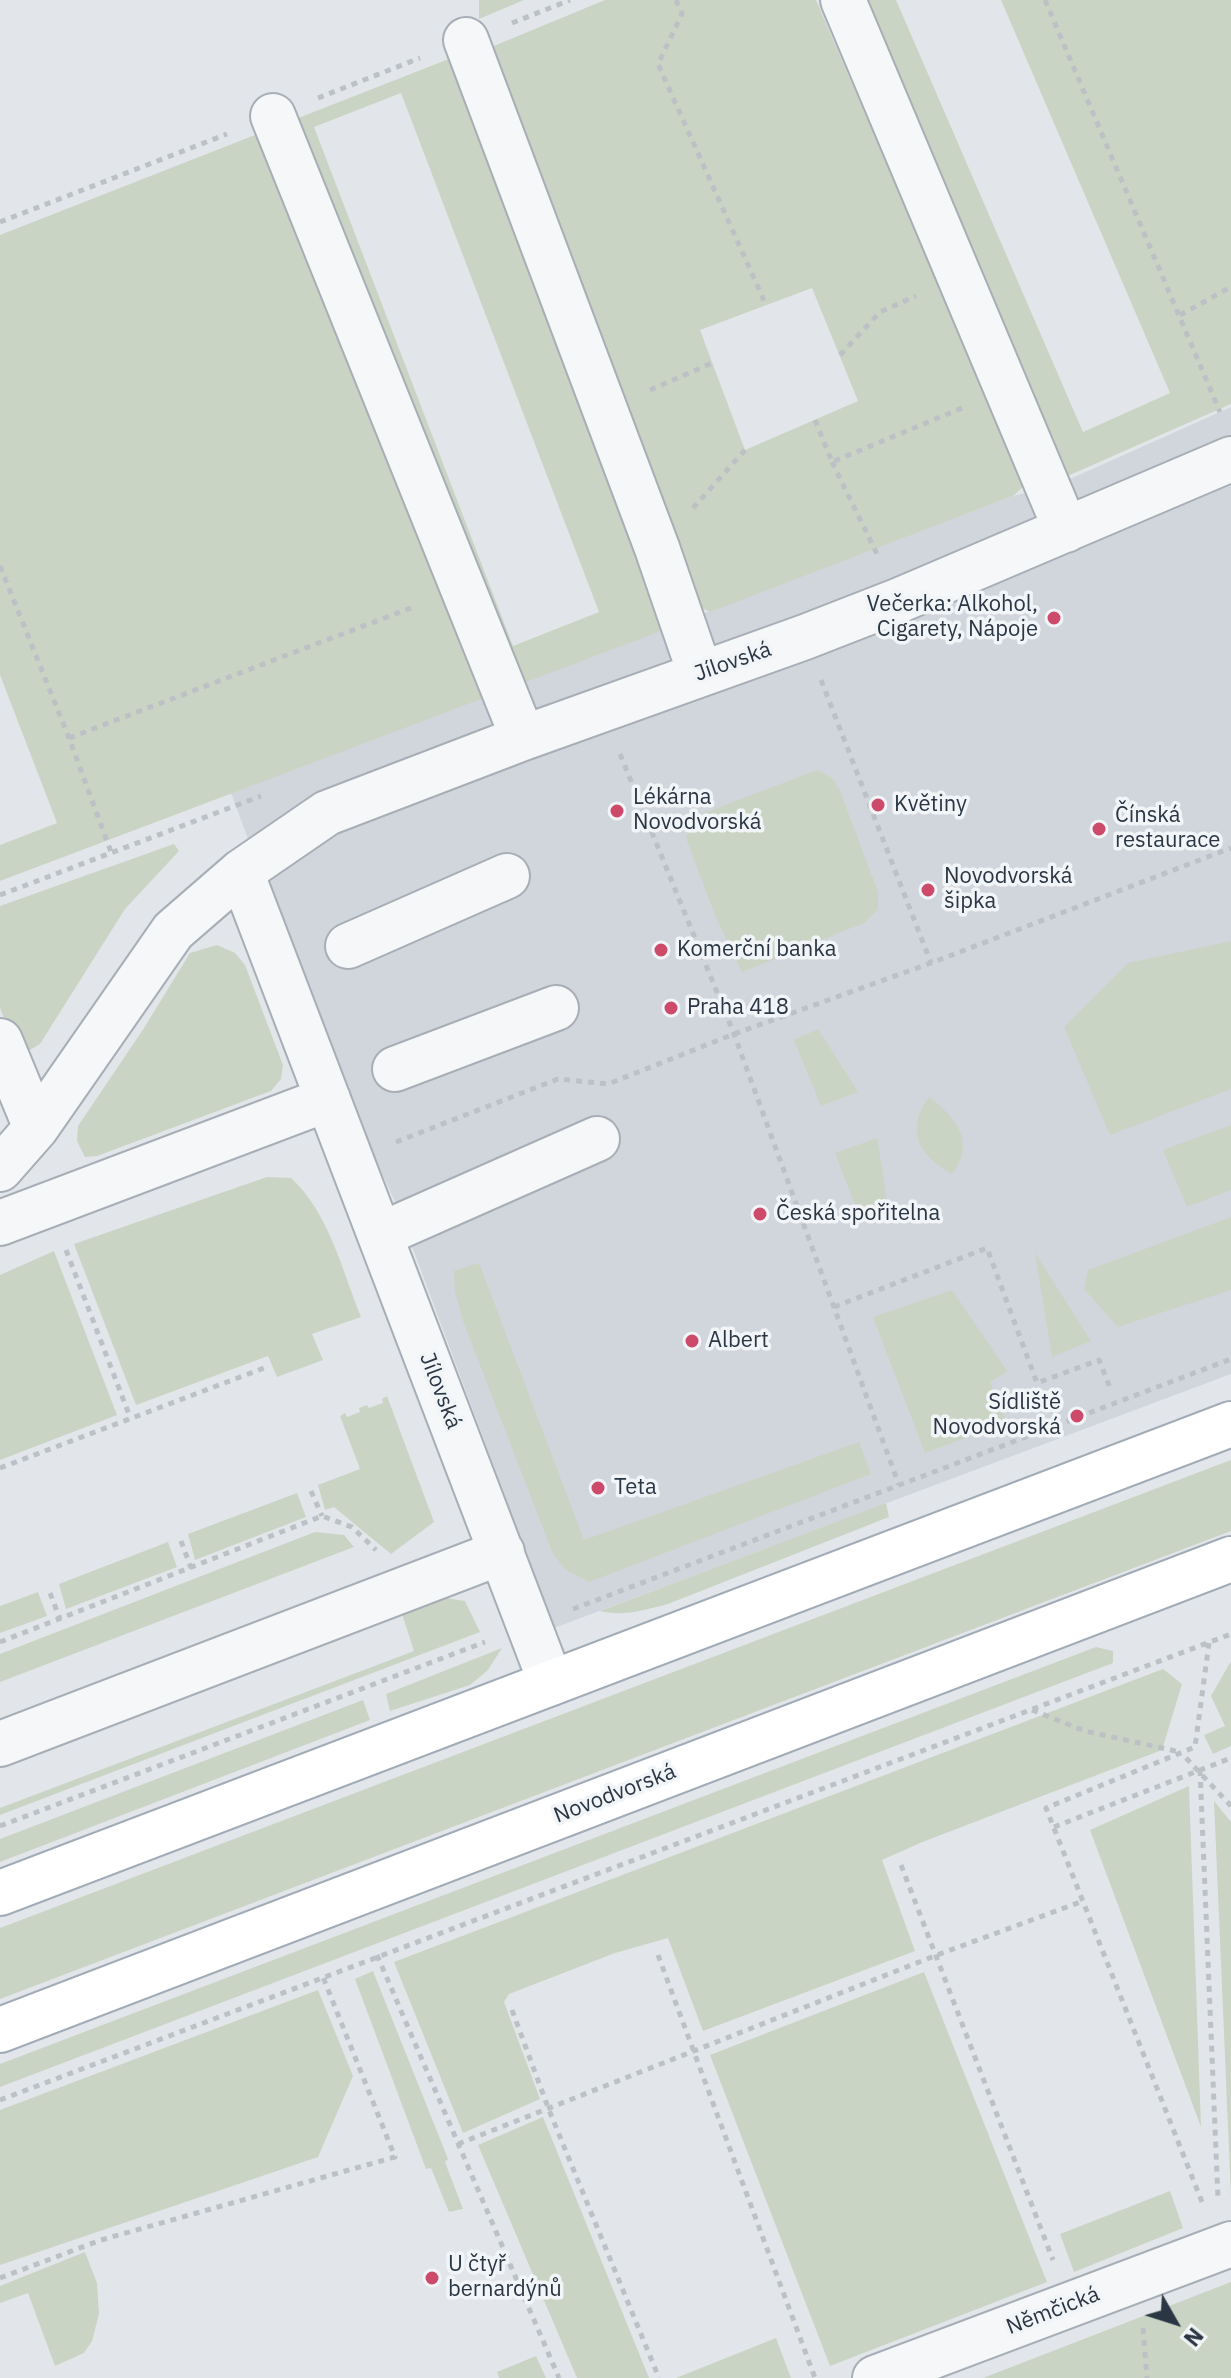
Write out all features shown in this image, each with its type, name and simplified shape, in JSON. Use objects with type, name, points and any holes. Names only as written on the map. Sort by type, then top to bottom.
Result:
[{"type":"main road","points":[[0,1893],[1231,1424]]},
{"type":"main road","name":"Novodvorská","points":[[0,2030],[1231,1559]]},
{"type":"street","points":[[843,0],[1066,530]]},
{"type":"street","points":[[466,40],[657,548],[700,673]]},
{"type":"street","points":[[273,116],[523,738]]},
{"type":"street","name":"Jílovská","points":[[0,1169],[36,1128],[173,931],[241,872],[327,813],[900,600],[1066,530],[1228,442]]},
{"type":"street","name":"Jílovská","points":[[241,872],[551,1683]]},
{"type":"street","points":[[348,946],[507,876]]},
{"type":"street","points":[[395,1069],[556,1008]]},
{"type":"street","points":[[0,1041],[36,1128]]},
{"type":"street","points":[[0,1223],[328,1099]]},
{"type":"street","points":[[380,1235],[597,1139]]},
{"type":"street","points":[[0,1744],[502,1552]]},
{"type":"street","name":"Němčická","points":[[875,2378],[1226,2246]]},
{"type":"path","points":[[676,0],[682,14],[658,64],[766,305]]},
{"type":"path","points":[[1045,0],[1180,315],[1228,442]]},
{"type":"path","points":[[840,355],[880,312],[960,275]]},
{"type":"path","points":[[1180,315],[1231,287]]},
{"type":"path","points":[[605,409],[712,363]]},
{"type":"path","points":[[832,462],[1007,389]]},
{"type":"path","points":[[815,420],[832,462],[900,600]]},
{"type":"path","points":[[657,548],[745,450]]},
{"type":"path","points":[[0,566],[111,852]]},
{"type":"path","points":[[69,738],[462,588]]},
{"type":"path","points":[[805,637],[931,963]]},
{"type":"path","points":[[601,709],[734,1034],[899,1485]]},
{"type":"path","points":[[0,895],[273,791]]},
{"type":"path","points":[[351,1162],[558,1079],[608,1084],[1231,848]]},
{"type":"path","points":[[48,1205],[130,1417]]},
{"type":"path","points":[[834,1307],[987,1248],[1037,1383],[1099,1360],[1111,1390]]},
{"type":"path","points":[[0,1826],[1231,1359]]},
{"type":"path","points":[[0,1468],[264,1368]]},
{"type":"path","points":[[311,1491],[322,1516]]},
{"type":"path","points":[[0,1642],[322,1516],[352,1527],[385,1558]]},
{"type":"path","points":[[181,1541],[191,1568]]},
{"type":"path","points":[[50,1593],[60,1619]]},
{"type":"path","points":[[0,2100],[1231,1634]]},
{"type":"path","points":[[1209,1642],[1195,1747],[1046,1808],[1226,2246]]},
{"type":"path","points":[[1031,1710],[1085,1731],[1181,1752]]},
{"type":"path","points":[[1186,1758],[1231,1806]]},
{"type":"path","points":[[1054,1827],[1231,1758]]},
{"type":"path","points":[[1200,1770],[1226,2246]]},
{"type":"path","points":[[901,1865],[1070,2305]]},
{"type":"path","points":[[458,2144],[937,1955],[1083,1901]]},
{"type":"path","points":[[377,1955],[559,2378]]},
{"type":"path","points":[[658,1955],[815,2378]]},
{"type":"path","points":[[0,2278],[101,2240],[395,2157],[323,1977]]},
{"type":"path","points":[[512,2010],[549,2110],[659,2378]]},
{"type":"shaded area","points":[[1231,407],[1231,1374],[554,1628],[397,1206],[331,1062],[231,793],[1013,496],[1059,484]]},
{"type":"green space","points":[[479,0],[524,0],[479,19]]},
{"type":"green space","points":[[605,0],[816,0],[1022,477],[1023,487],[1013,496],[710,612],[700,607],[489,48]],"holes":[[[812,288],[858,401],[745,450],[700,330]]]},
{"type":"green space","points":[[859,0],[896,0],[1083,432],[1170,393],[1001,0],[1231,0],[1231,404],[1063,478]]},
{"type":"green space","points":[[459,55],[666,623],[661,631],[0,881],[0,845],[57,823],[0,675],[0,235]],"holes":[[[401,93],[599,612],[513,646],[314,127]]]},
{"type":"green space","points":[[817,770],[833,779],[840,791],[878,892],[878,909],[864,923],[742,972],[715,915],[686,838],[694,817]]},
{"type":"green space","points":[[174,844],[179,851],[125,909],[40,1044],[25,1053],[16,1049],[0,1008],[0,906]]},
{"type":"green space","points":[[1231,941],[1231,1089],[1110,1135],[1064,1027],[1128,963]]},
{"type":"green space","points":[[217,945],[235,953],[245,965],[283,1065],[281,1079],[271,1091],[97,1156],[85,1157],[77,1141],[78,1126],[190,953]]},
{"type":"green space","points":[[818,1029],[858,1092],[821,1106],[794,1040]]},
{"type":"green space","points":[[929,1097],[954,1122],[963,1141],[963,1151],[952,1174],[931,1159],[919,1141],[918,1121]]},
{"type":"green space","points":[[1231,1125],[1231,1190],[1187,1207],[1163,1150]]},
{"type":"green space","points":[[877,1138],[889,1212],[861,1221],[835,1153]]},
{"type":"green space","points":[[267,1177],[291,1178],[315,1208],[333,1243],[361,1317],[312,1334],[323,1360],[277,1377],[268,1356],[136,1405],[74,1244]]},
{"type":"green space","points":[[1231,1217],[1231,1290],[1118,1327],[1084,1289],[1088,1270]]},
{"type":"green space","points":[[54,1251],[117,1415],[0,1460],[0,1275]]},
{"type":"green space","points":[[1035,1253],[1091,1341],[1052,1357]]},
{"type":"green space","points":[[479,1263],[584,1540],[859,1442],[871,1474],[589,1582],[565,1569],[553,1554],[463,1321],[455,1292],[454,1271]]},
{"type":"green space","points":[[952,1290],[1007,1371],[990,1382],[1007,1423],[925,1453],[873,1317]]},
{"type":"green space","points":[[387,1396],[434,1522],[391,1554],[334,1507],[325,1510],[318,1485],[360,1469],[340,1416],[345,1413],[347,1417],[360,1412],[359,1408],[383,1403],[382,1399]]},
{"type":"green space","points":[[1231,1460],[1231,1531],[0,1999],[0,1928]]},
{"type":"green space","points":[[297,1493],[306,1517],[195,1560],[188,1534]]},
{"type":"green space","points":[[886,1503],[889,1517],[668,1604],[626,1613],[600,1611]]},
{"type":"green space","points":[[315,1532],[344,1535],[354,1547],[0,1682],[0,1654]]},
{"type":"green space","points":[[168,1542],[177,1567],[66,1609],[59,1584]]},
{"type":"green space","points":[[38,1592],[47,1616],[0,1633],[0,1606]]},
{"type":"green space","points":[[438,1597],[465,1601],[480,1632],[0,1815],[0,1808],[414,1651],[402,1614]]},
{"type":"green space","points":[[1096,1647],[1113,1651],[1113,1663],[0,2087],[0,2064]]},
{"type":"green space","points":[[502,1648],[488,1670],[470,1685],[390,1711],[386,1694]]},
{"type":"green space","points":[[1231,1661],[1231,1746],[1213,1754],[1204,1735],[1225,1726],[1211,1696]]},
{"type":"green space","points":[[1163,1669],[1182,1684],[1162,1750],[882,1860],[915,1951],[703,2031],[668,1938],[615,1953],[509,1994],[504,2002],[540,2099],[463,2133],[394,1962]]},
{"type":"green space","points":[[363,1700],[370,1720],[0,1862],[0,1839]]},
{"type":"green space","points":[[1189,1786],[1201,2127],[1090,1830]]},
{"type":"green space","points":[[1214,1801],[1231,1822],[1231,2196]]},
{"type":"green space","points":[[373,1971],[448,2159],[445,2162],[463,2209],[449,2212],[431,2168],[426,2169],[355,1979]]},
{"type":"green space","points":[[924,1972],[1047,2282],[830,2366],[710,2055]]},
{"type":"green space","points":[[318,1990],[353,2076],[318,2157],[0,2265],[0,2110]]},
{"type":"green space","points":[[543,2117],[649,2378],[577,2378],[478,2145]]},
{"type":"green space","points":[[1170,2191],[1183,2228],[1074,2272],[1060,2234]]},
{"type":"green space","points":[[85,2252],[97,2283],[99,2314],[92,2341],[84,2353],[55,2366],[28,2293],[0,2303],[0,2286]]},
{"type":"green space","points":[[1231,2282],[1231,2378],[983,2378]]},
{"type":"green space","points":[[776,2338],[791,2378],[676,2378]]},
{"type":"green space","points":[[536,2356],[546,2378],[499,2378],[497,2372]]},
{"type":"place","name":"Večerka: Alkohol, Cigarety, Nápoje","points":[[1054,618]]},
{"type":"place","name":"Květiny","points":[[878,805]]},
{"type":"place","name":"Lékárna Novodvorská","points":[[617,811]]},
{"type":"place","name":"Čínská restaurace","points":[[1099,829]]},
{"type":"place","name":"Novodvorská šipka","points":[[928,890]]},
{"type":"place","name":"Komerční banka","points":[[661,950]]},
{"type":"place","name":"Praha 418","points":[[671,1008]]},
{"type":"place","name":"Česká spořitelna","points":[[760,1214]]},
{"type":"place","name":"Albert","points":[[692,1341]]},
{"type":"place","name":"Sídliště Novodvorská","points":[[1077,1416]]},
{"type":"place","name":"Teta","points":[[598,1488]]},
{"type":"place","name":"U čtyř bernardýnů","points":[[432,2278]]}]
